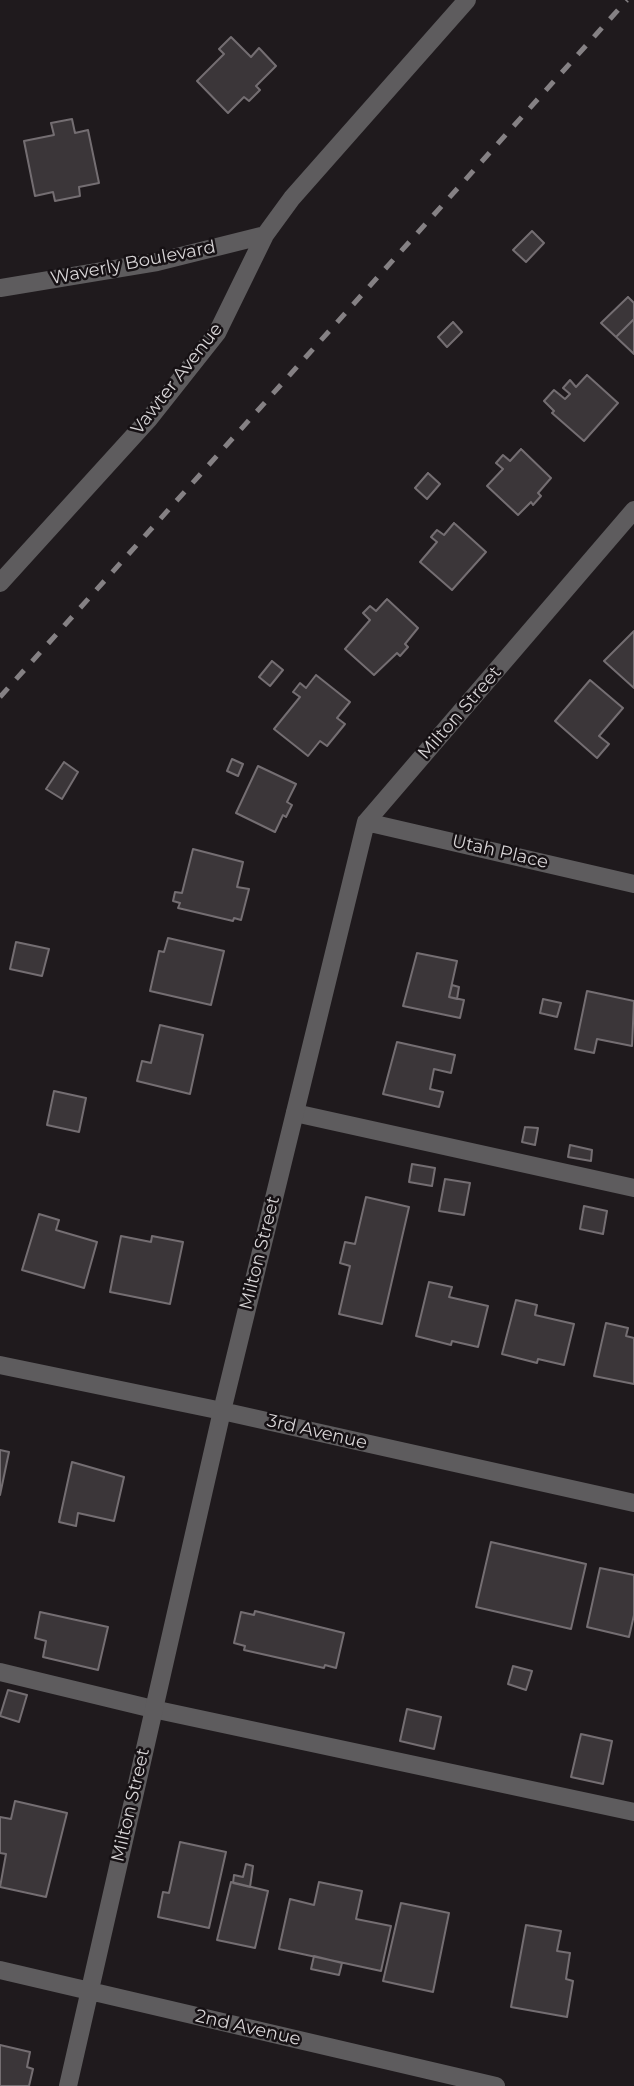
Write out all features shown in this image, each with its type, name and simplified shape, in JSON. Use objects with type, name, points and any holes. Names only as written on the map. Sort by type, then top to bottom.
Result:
[{"type":"street","name":"Vawter Avenue","points":[[0,583],[149,419],[217,333],[265,235],[292,198],[467,0]]},
{"type":"street","name":"Waverly Boulevard","points":[[0,288],[157,262],[265,235]]},
{"type":"street","name":"Milton Street","points":[[68,2086],[222,1411],[366,822],[634,510]]},
{"type":"street","name":"Utah Place","points":[[366,822],[634,884]]},
{"type":"street","points":[[295,1114],[634,1188]]},
{"type":"street","name":"3rd Avenue","points":[[0,1365],[222,1411],[634,1503]]},
{"type":"street","points":[[0,1672],[153,1709],[634,1812]]},
{"type":"street","name":"2nd Avenue","points":[[0,1970],[496,2086]]},
{"type":"building","points":[[231,37],[251,57],[259,48],[276,66],[256,86],[260,90],[249,101],[244,97],[228,113],[197,81],[224,54],[219,49]]},
{"type":"building","points":[[72,119],[75,133],[88,130],[99,183],[79,187],[80,196],[55,201],[53,192],[35,196],[24,141],[54,135],[51,123]]},
{"type":"building","points":[[532,231],[544,243],[526,262],[513,250]]},
{"type":"building","points":[[628,297],[634,303],[634,319],[616,337],[601,323]]},
{"type":"building","points":[[634,319],[634,354],[616,337]]},
{"type":"building","points":[[453,322],[462,332],[447,347],[438,337]]},
{"type":"building","points":[[587,375],[618,403],[584,441],[552,413],[554,411],[544,401],[554,390],[565,399],[570,394],[563,388],[570,380],[576,387]]},
{"type":"building","points":[[521,449],[551,478],[538,493],[541,496],[533,505],[531,502],[518,515],[487,486],[503,469],[496,463],[503,455],[510,461]]},
{"type":"building","points":[[428,473],[440,484],[427,499],[415,488]]},
{"type":"building","points":[[454,523],[486,552],[452,590],[420,562],[437,542],[431,537],[437,530],[444,535]]},
{"type":"building","points":[[387,599],[418,628],[405,644],[408,647],[400,656],[397,653],[374,675],[345,649],[370,620],[363,613],[370,606],[376,611]]},
{"type":"building","points":[[634,631],[634,688],[604,661]]},
{"type":"building","points":[[272,661],[283,670],[270,686],[259,677]]},
{"type":"building","points":[[316,675],[350,702],[337,718],[345,724],[327,746],[320,741],[308,756],[274,729],[300,697],[293,692],[300,683],[306,688]]},
{"type":"building","points":[[590,680],[623,708],[599,736],[609,744],[597,758],[555,721]]},
{"type":"building","points":[[232,759],[243,764],[238,776],[227,771]]},
{"type":"building","points":[[64,762],[78,772],[62,799],[46,789]]},
{"type":"building","points":[[258,766],[296,784],[287,802],[292,805],[286,817],[283,815],[275,832],[236,813]]},
{"type":"building","points":[[193,849],[243,862],[237,887],[249,889],[241,920],[234,918],[233,921],[178,908],[180,903],[173,901],[175,892],[182,893]]},
{"type":"building","points":[[168,938],[224,951],[211,1005],[150,991],[159,951],[164,952]]},
{"type":"building","points":[[16,942],[49,949],[42,976],[10,969]]},
{"type":"building","points":[[417,953],[457,961],[449,997],[464,1000],[460,1018],[403,1006]]},
{"type":"building","points":[[452,985],[459,987],[457,999],[449,997]]},
{"type":"building","points":[[587,991],[634,1001],[632,1046],[597,1039],[594,1053],[575,1049]]},
{"type":"building","points":[[543,999],[561,1003],[557,1017],[540,1013]]},
{"type":"building","points":[[160,1025],[203,1035],[190,1094],[137,1081],[142,1061],[151,1063]]},
{"type":"building","points":[[397,1042],[455,1055],[451,1073],[434,1069],[430,1089],[443,1092],[439,1107],[383,1094]]},
{"type":"building","points":[[54,1091],[86,1098],[79,1132],[47,1125]]},
{"type":"building","points":[[525,1127],[538,1128],[535,1145],[522,1142]]},
{"type":"building","points":[[570,1145],[592,1150],[591,1161],[568,1157]]},
{"type":"building","points":[[412,1164],[435,1168],[432,1186],[409,1182]]},
{"type":"building","points":[[445,1179],[470,1183],[464,1215],[439,1211]]},
{"type":"building","points":[[366,1197],[409,1207],[382,1324],[339,1314],[350,1266],[340,1263],[345,1242],[355,1244]]},
{"type":"building","points":[[584,1206],[607,1211],[603,1234],[580,1229]]},
{"type":"building","points":[[39,1214],[59,1220],[56,1230],[97,1242],[84,1288],[22,1270]]},
{"type":"building","points":[[121,1236],[151,1242],[152,1236],[183,1242],[170,1304],[110,1292]]},
{"type":"building","points":[[429,1282],[452,1287],[449,1297],[488,1306],[478,1347],[452,1341],[451,1345],[416,1336]]},
{"type":"building","points":[[516,1300],[537,1305],[535,1315],[574,1324],[564,1365],[538,1359],[537,1363],[502,1354]]},
{"type":"building","points":[[606,1323],[628,1328],[626,1336],[634,1338],[634,1384],[594,1376]]},
{"type":"building","points":[[0,1450],[9,1452],[0,1495]]},
{"type":"building","points":[[72,1462],[124,1477],[114,1521],[78,1513],[76,1526],[59,1522]]},
{"type":"building","points":[[491,1542],[586,1564],[571,1629],[476,1607]]},
{"type":"building","points":[[600,1568],[634,1575],[634,1615],[629,1637],[587,1627]]},
{"type":"building","points":[[255,1611],[344,1633],[336,1668],[325,1665],[324,1668],[244,1650],[245,1646],[234,1643],[241,1612],[254,1615]]},
{"type":"building","points":[[40,1612],[108,1627],[98,1670],[43,1657],[46,1641],[35,1638]]},
{"type":"building","points":[[513,1666],[532,1671],[526,1690],[508,1684]]},
{"type":"building","points":[[8,1690],[27,1695],[19,1722],[0,1716]]},
{"type":"building","points":[[407,1709],[441,1717],[434,1749],[400,1741]]},
{"type":"building","points":[[581,1734],[612,1741],[603,1784],[571,1777]]},
{"type":"building","points":[[15,1801],[67,1813],[46,1897],[0,1887],[6,1854],[0,1853],[0,1817],[11,1819]]},
{"type":"building","points":[[180,1842],[226,1852],[209,1928],[158,1917],[163,1892],[169,1893]]},
{"type":"building","points":[[246,1864],[253,1866],[250,1887],[233,1883],[234,1875],[243,1877]]},
{"type":"building","points":[[231,1882],[268,1891],[255,1948],[217,1940]]},
{"type":"building","points":[[319,1882],[362,1891],[356,1919],[391,1926],[381,1971],[279,1949],[290,1899],[314,1905]]},
{"type":"building","points":[[401,1903],[449,1913],[433,1992],[383,1981]]},
{"type":"building","points":[[526,1925],[561,1931],[557,1951],[570,1953],[566,1979],[573,1981],[567,2017],[511,2007]]},
{"type":"building","points":[[314,1956],[342,1963],[339,1975],[311,1969]]},
{"type":"building","points":[[0,2045],[30,2052],[27,2067],[33,2069],[29,2086],[0,2086]]},
{"type":"railway","points":[[0,697],[627,0]]}]
